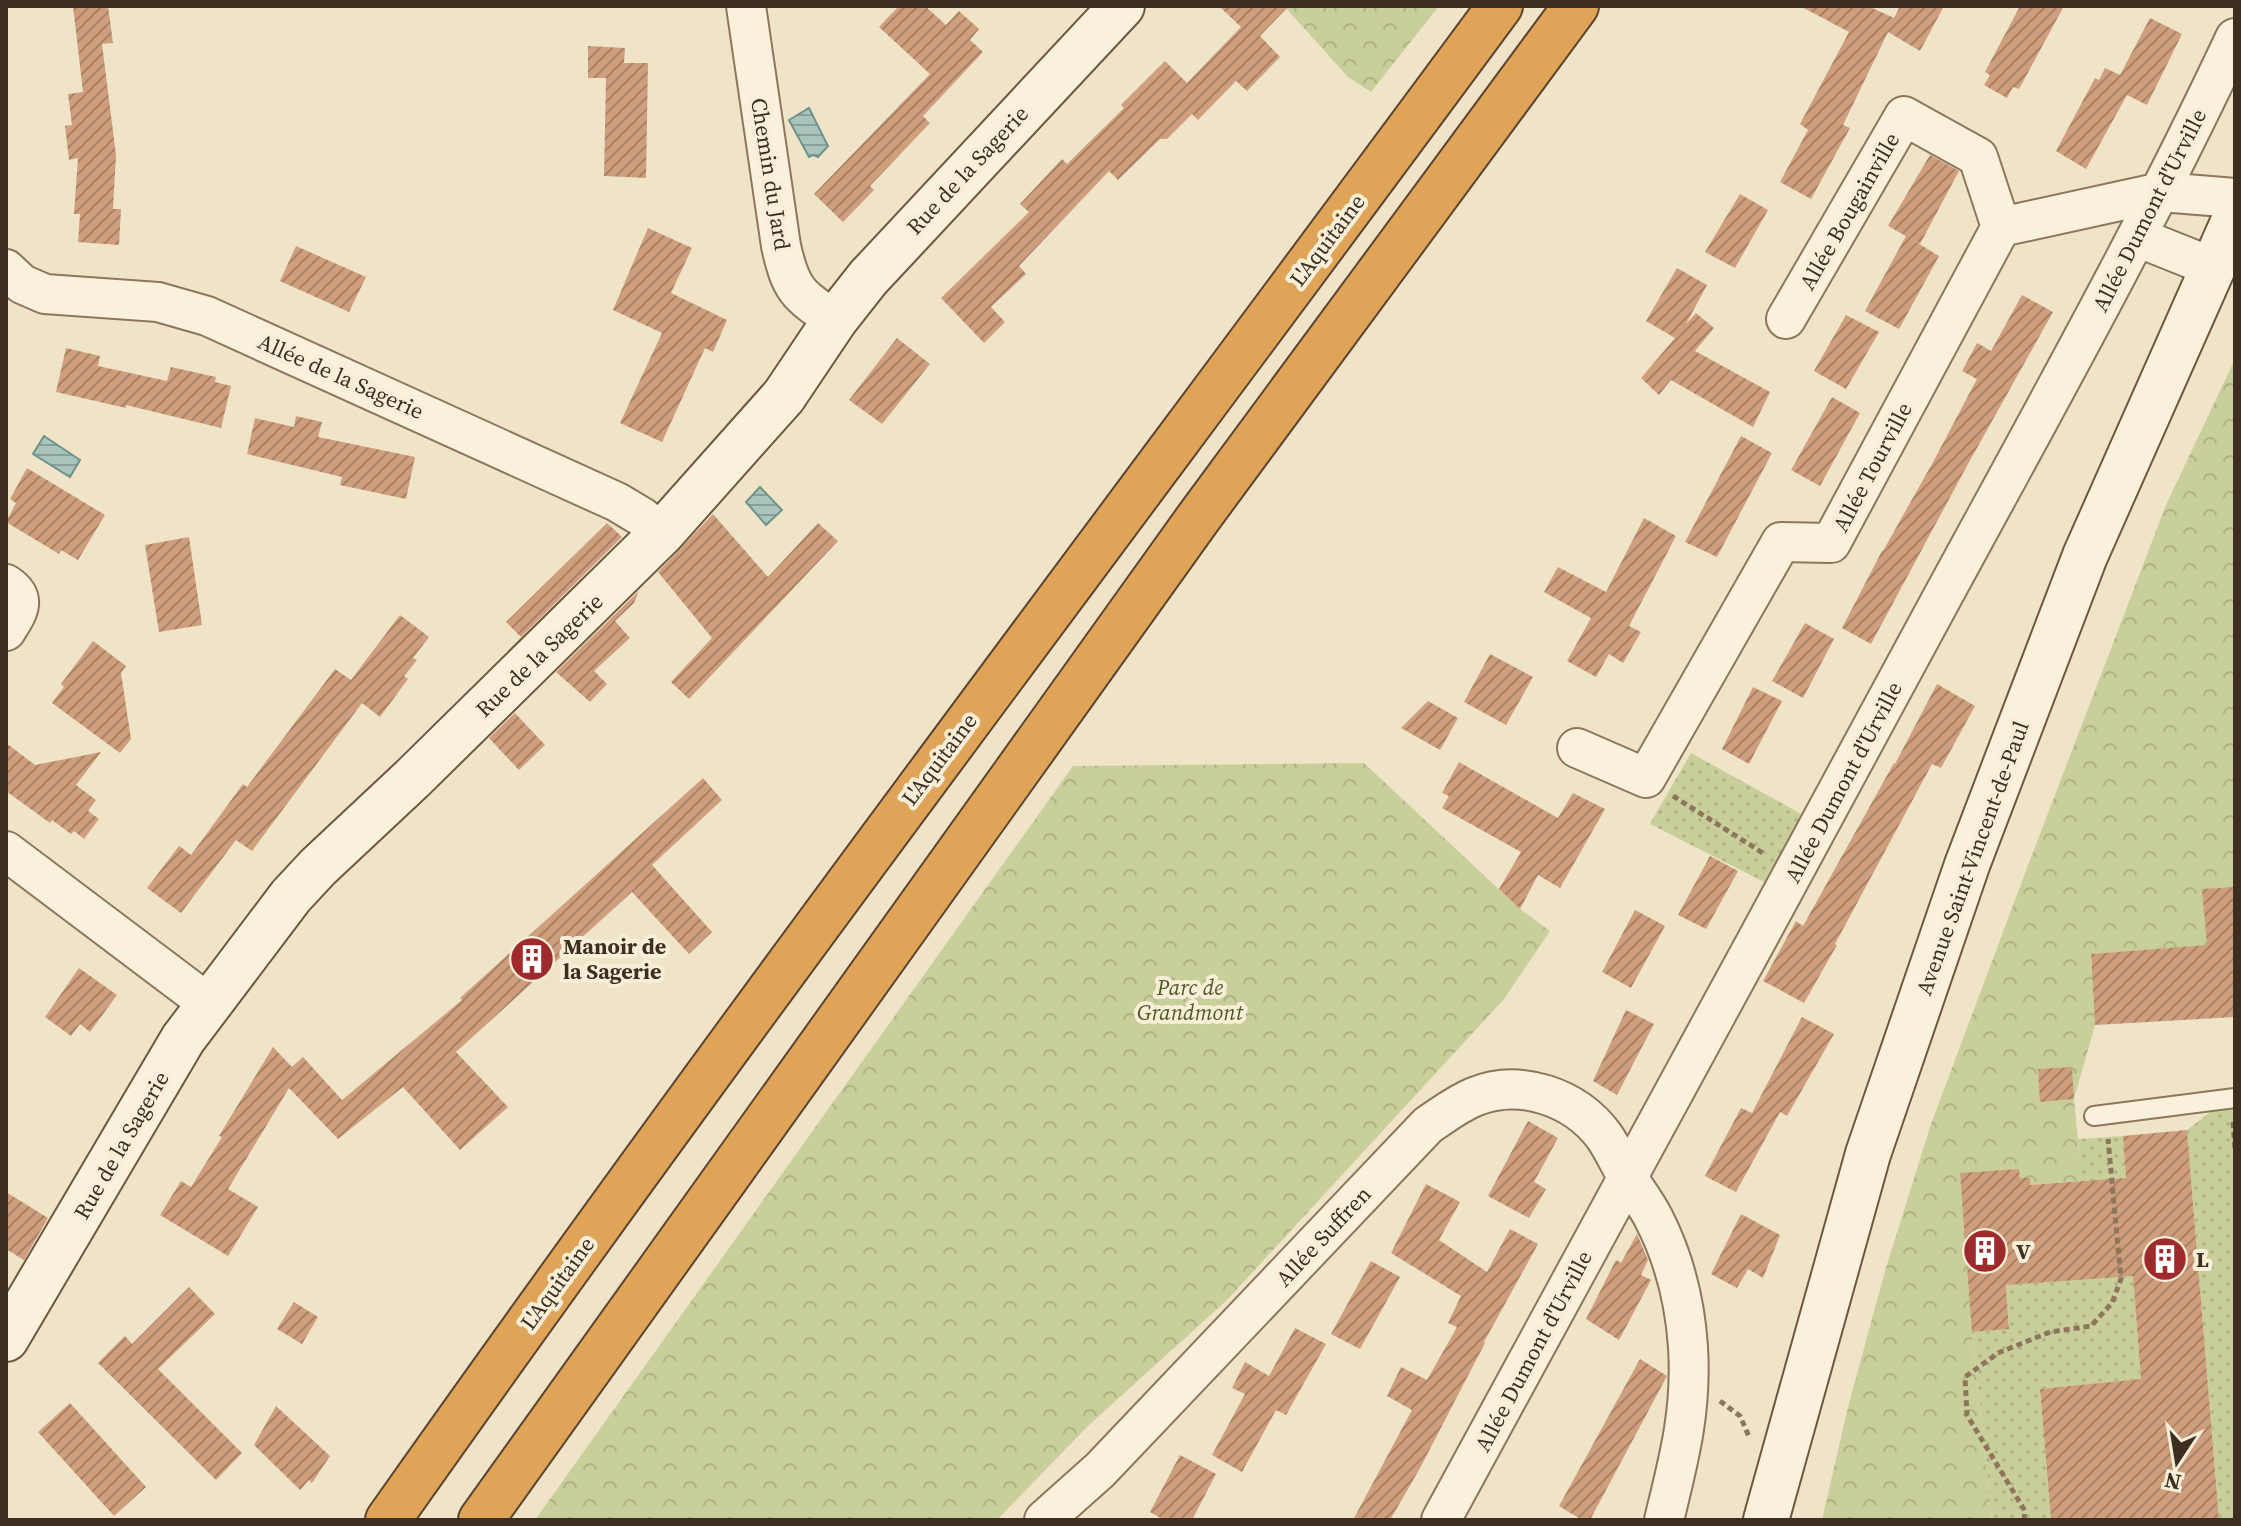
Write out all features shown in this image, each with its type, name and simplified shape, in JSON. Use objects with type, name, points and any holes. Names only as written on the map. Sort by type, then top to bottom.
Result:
[{"type":"highway","name":"L'Aquitaine","points":[[388,1520],[775,981],[1500,6]]},
{"type":"highway","points":[[481,1520],[1199,517],[1576,6]]},
{"type":"street","name":"Chemin du Jard","points":[[746,6],[786,271],[795,290],[835,320]]},
{"type":"street","name":"Rue de la Sagerie","points":[[6,1339],[183,1039],[291,896],[662,533],[784,396],[835,320],[868,278],[1122,6]]},
{"type":"street","name":"Allée Dumont d'Urville","points":[[1441,1520],[2137,237],[2235,38]]},
{"type":"street","name":"Allée Bougainville","points":[[1786,319],[1904,116],[1978,157],[2001,227]]},
{"type":"street","points":[[2001,227],[2161,192],[2235,198]]},
{"type":"street","name":"Avenue Saint-Vincent-de-Paul","points":[[1769,1505],[1868,1154],[1967,865],[2085,556],[2235,218]]},
{"type":"street","name":"Allée Tourville","points":[[1646,778],[1781,542],[1831,543],[2001,227]]},
{"type":"street","points":[[2137,237],[2212,267]]},
{"type":"street","name":"Allée de la Sagerie","points":[[6,269],[22,284],[45,294],[158,302],[207,316],[617,502],[662,533]]},
{"type":"street","points":[[6,584],[20,601],[19,609],[6,631]]},
{"type":"street","points":[[1577,748],[1646,778]]},
{"type":"street","points":[[6,851],[209,1004]]},
{"type":"street","name":"Allée Suffren","points":[[1044,1520],[1100,1470],[1428,1125],[1456,1105],[1477,1095],[1508,1089],[1558,1099],[1583,1114],[1604,1136],[1653,1217],[1674,1264],[1683,1299],[1690,1387],[1680,1454],[1664,1520]]},
{"type":"street","points":[[1085,1520],[1100,1470]]},
{"type":"lane","points":[[2100,1115],[2235,1098]]},
{"type":"path","points":[[1646,778],[1794,873]]},
{"type":"path","points":[[2024,1520],[2025,1511],[1967,1415],[1965,1377],[1998,1353],[2050,1332],[2091,1326],[2112,1303],[2121,1279],[2100,1115]]},
{"type":"path","points":[[1690,1387],[1717,1399],[1740,1416],[1769,1505]]},
{"type":"green space","points":[[1284,6],[1439,6],[1371,92],[1348,77]]},
{"type":"green space","points":[[2235,359],[2235,975],[2191,947],[2091,954],[2095,1025],[2074,1099],[2082,1181],[2030,1185],[2030,1178],[2020,1178],[2019,1169],[1972,1332],[1992,1520],[1822,1520],[1848,1407],[1885,1271],[1931,1124],[2166,505]]},
{"type":"green space","points":[[1691,753],[1805,816],[1770,885],[1650,824]]},
{"type":"green space","name":"Parc de Grandmont","points":[[1364,763],[1520,909],[1550,931],[1504,999],[1227,1300],[1088,1426],[997,1520],[535,1520],[1073,766]]},
{"type":"green space","points":[[2223,1102],[2235,1103],[2235,1520],[2219,1520],[2187,1130]]},
{"type":"green space","points":[[2123,1136],[2143,1407],[2106,1383],[2040,1389],[2051,1520],[1992,1520],[1972,1332],[2009,1328],[2001,1208],[2089,1279],[2078,1139]]},
{"type":"water","points":[[809,108],[828,146],[818,157],[809,157],[789,120]]},
{"type":"water","points":[[44,436],[80,460],[70,477],[33,454]]},
{"type":"water","points":[[760,487],[782,510],[766,525],[746,502]]},
{"type":"building","points":[[73,6],[108,6],[113,43],[102,44],[116,155],[113,209],[121,209],[119,245],[78,242],[80,214],[74,214],[78,158],[69,160],[65,126],[72,125],[68,94],[83,92]]},
{"type":"building","points":[[899,6],[925,6],[946,25],[959,11],[979,29],[970,40],[983,52],[923,116],[930,123],[870,186],[874,190],[843,222],[814,194],[930,74],[879,27]]},
{"type":"building","points":[[1219,6],[1289,6],[1260,36],[1280,57],[1247,91],[1236,81],[1198,120],[1192,114],[1167,139],[1160,139],[1118,180],[1109,171],[1019,266],[1026,274],[991,307],[1005,322],[984,343],[941,298],[1029,212],[1020,204],[1062,159],[1067,164],[1124,108],[1121,105],[1165,61],[1187,83],[1241,27]]},
{"type":"building","points":[[1800,6],[1868,6],[1894,18],[1900,6],[1944,6],[1920,51],[1888,32],[1843,125],[1850,128],[1811,199],[1780,182],[1808,130],[1800,124],[1849,32]]},
{"type":"building","points":[[2020,6],[2064,6],[2019,89],[2013,87],[2007,98],[1984,85],[1990,75],[1985,72]]},
{"type":"building","points":[[2150,18],[2182,34],[2147,105],[2127,95],[2086,169],[2056,151],[2095,78],[2099,80],[2105,68],[2120,75]]},
{"type":"building","points":[[588,46],[625,48],[624,63],[648,63],[646,178],[604,176],[606,78],[588,78]]},
{"type":"building","points":[[1930,155],[1959,171],[1920,244],[1888,226]]},
{"type":"building","points":[[1740,194],[1768,210],[1735,268],[1705,252]]},
{"type":"building","points":[[648,228],[692,248],[671,293],[727,320],[713,352],[705,348],[662,442],[620,423],[662,333],[613,310]]},
{"type":"building","points":[[1906,236],[1939,256],[1899,329],[1865,311]]},
{"type":"building","points":[[296,246],[366,277],[349,312],[280,281]]},
{"type":"building","points":[[1677,268],[1707,285],[1686,324],[1696,313],[1714,328],[1695,351],[1770,392],[1753,427],[1671,380],[1659,395],[1641,378],[1675,338],[1646,321]]},
{"type":"building","points":[[2022,295],[2053,312],[1871,644],[1842,628],[1977,379],[1962,371],[1977,343],[1991,351]]},
{"type":"building","points":[[1846,315],[1879,332],[1846,389],[1814,371]]},
{"type":"building","points":[[897,338],[930,364],[882,424],[849,400]]},
{"type":"building","points":[[66,348],[100,356],[98,366],[167,381],[171,367],[216,377],[215,382],[231,386],[221,428],[56,392]]},
{"type":"building","points":[[1832,397],[1860,413],[1820,486],[1791,470]]},
{"type":"building","points":[[296,416],[322,422],[318,437],[415,457],[406,499],[340,485],[342,477],[247,454],[255,418],[294,427]]},
{"type":"building","points":[[1741,436],[1772,453],[1717,557],[1685,542]]},
{"type":"building","points":[[27,468],[105,515],[78,560],[61,550],[59,554],[6,522],[16,503],[10,499]]},
{"type":"building","points":[[713,514],[768,577],[818,523],[838,541],[689,699],[671,682],[712,638],[658,572]]},
{"type":"building","points":[[1644,518],[1676,536],[1629,626],[1641,632],[1623,663],[1609,654],[1596,677],[1567,661],[1591,618],[1544,592],[1558,567],[1606,592]]},
{"type":"building","points":[[607,523],[622,537],[521,637],[506,622]]},
{"type":"building","points":[[189,537],[202,625],[159,632],[145,545]]},
{"type":"building","points":[[639,591],[634,603],[615,621],[630,638],[594,671],[607,684],[590,702],[556,672]]},
{"type":"building","points":[[400,615],[429,637],[404,676],[408,679],[380,717],[362,703],[252,851],[236,840],[181,913],[147,888],[179,846],[191,855],[243,784],[247,787],[335,669],[351,680]]},
{"type":"building","points":[[1805,623],[1834,639],[1803,698],[1772,681]]},
{"type":"building","points":[[93,641],[126,666],[121,673],[131,739],[120,753],[52,703],[64,687],[61,684]]},
{"type":"building","points":[[1490,654],[1533,677],[1506,725],[1464,702]]},
{"type":"building","points":[[1937,684],[1975,706],[1941,768],[1932,764],[1804,1003],[1763,981],[1796,921],[1803,926]]},
{"type":"building","points":[[1753,687],[1782,701],[1749,764],[1722,749]]},
{"type":"building","points":[[1428,701],[1458,718],[1440,750],[1401,728]]},
{"type":"building","points":[[515,713],[545,745],[519,770],[489,738]]},
{"type":"building","points":[[6,743],[35,765],[101,752],[76,785],[96,800],[88,811],[99,819],[84,839],[52,820],[50,823],[6,791]]},
{"type":"building","points":[[1459,762],[1558,818],[1573,793],[1605,809],[1560,888],[1538,875],[1520,909],[1499,889],[1521,852],[1442,808],[1449,796],[1442,793]]},
{"type":"building","points":[[703,778],[722,800],[652,865],[712,932],[689,954],[632,892],[456,1052],[508,1107],[460,1150],[403,1087],[338,1139],[289,1088],[228,1189],[258,1207],[228,1256],[160,1215],[181,1181],[191,1187],[273,1047],[292,1067],[303,1057],[342,1100],[462,1000],[460,998]]},
{"type":"building","points":[[1710,856],[1738,871],[1706,929],[1678,915]]},
{"type":"building","points":[[2235,887],[2235,1017],[2095,1025],[2091,954],[2207,945],[2202,889]]},
{"type":"building","points":[[1635,910],[1665,926],[1631,988],[1602,972]]},
{"type":"building","points":[[79,968],[117,995],[90,1032],[80,1024],[71,1036],[45,1017]]},
{"type":"building","points":[[1626,1010],[1654,1024],[1617,1095],[1593,1081]]},
{"type":"building","points":[[1802,1017],[1834,1034],[1787,1116],[1780,1112],[1736,1192],[1705,1176],[1741,1108],[1752,1113]]},
{"type":"building","points":[[2072,1067],[2074,1099],[2040,1102],[2038,1069]]},
{"type":"building","points":[[1528,1121],[1558,1138],[1534,1182],[1546,1189],[1529,1218],[1488,1196]]},
{"type":"building","name":"L","points":[[2187,1130],[2219,1520],[2051,1520],[2040,1389],[2141,1379],[2133,1276],[2006,1285],[2009,1329],[1972,1332],[1960,1173],[2019,1169],[2020,1178],[2030,1178],[2030,1185],[2126,1178],[2123,1136]]},
{"type":"building","points":[[1426,1184],[1460,1202],[1439,1240],[1487,1272],[1510,1229],[1538,1244],[1390,1520],[1353,1520],[1412,1410],[1387,1396],[1401,1367],[1427,1380],[1457,1327],[1448,1323],[1461,1296],[1391,1253]]},
{"type":"building","points":[[6,1192],[48,1218],[24,1260],[6,1249]]},
{"type":"building","points":[[1741,1214],[1780,1235],[1763,1278],[1748,1269],[1737,1288],[1711,1274]]},
{"type":"building","points":[[1637,1234],[1648,1260],[1641,1275],[1651,1280],[1619,1340],[1586,1319],[1616,1260],[1621,1263]]},
{"type":"building","points":[[1371,1261],[1400,1277],[1360,1349],[1331,1334]]},
{"type":"building","points":[[189,1287],[215,1314],[158,1369],[242,1453],[216,1480],[98,1363],[125,1336],[132,1344]]},
{"type":"building","points":[[294,1302],[318,1317],[302,1344],[277,1329]]},
{"type":"building","points":[[1295,1328],[1326,1344],[1286,1415],[1276,1410],[1242,1472],[1212,1455],[1245,1394],[1232,1388],[1245,1362],[1269,1376]]},
{"type":"building","points":[[1640,1359],[1667,1376],[1590,1520],[1582,1520],[1559,1506]]},
{"type":"building","points":[[70,1403],[146,1487],[114,1516],[38,1432]]},
{"type":"building","points":[[276,1406],[330,1456],[312,1483],[309,1480],[300,1490],[254,1445]]},
{"type":"building","points":[[1180,1455],[1216,1474],[1192,1520],[1164,1520],[1150,1512]]},
{"type":"place","name":"Manoir de la Sagerie","points":[[532,959]]},
{"type":"place","name":"V","points":[[1985,1251]]},
{"type":"place","name":"L","points":[[2165,1259]]}]
